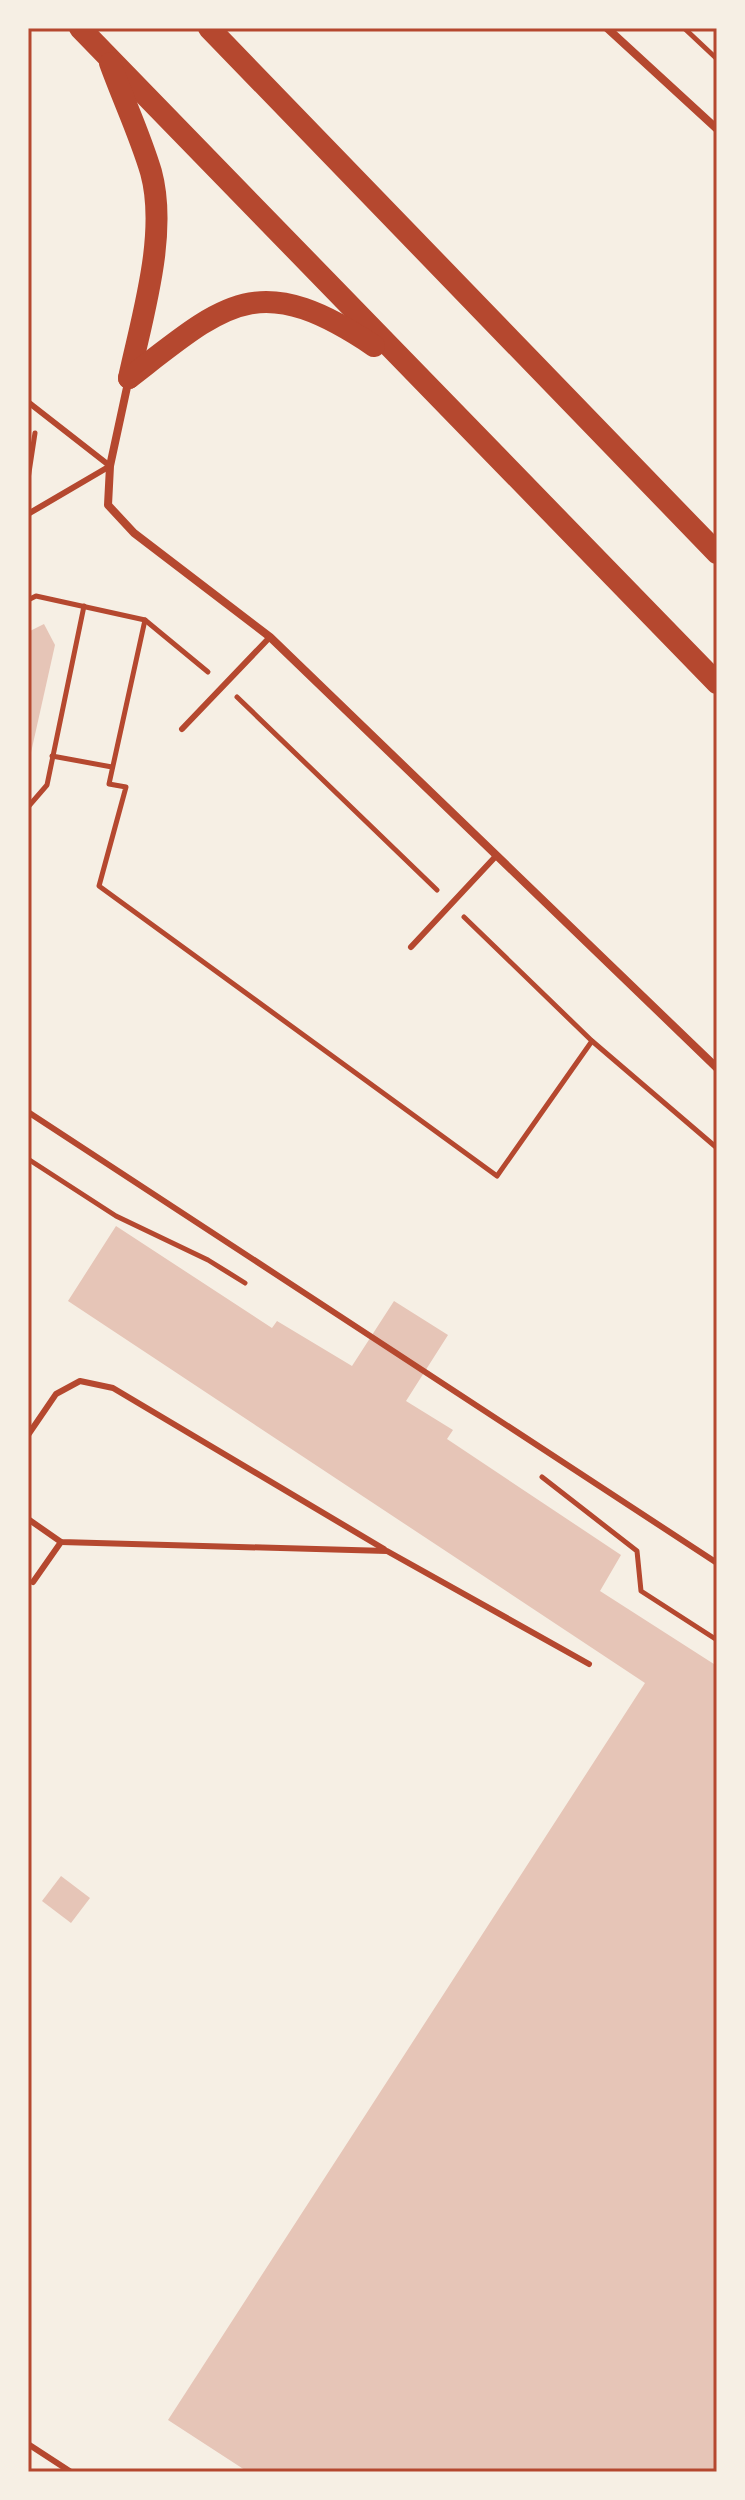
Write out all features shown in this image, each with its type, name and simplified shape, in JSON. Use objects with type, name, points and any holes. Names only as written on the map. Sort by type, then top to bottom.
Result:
[{"type":"highway","points":[[80,28],[409,370],[717,683]]},
{"type":"highway","points":[[209,28],[717,553]]},
{"type":"highway","points":[[107,55],[151,174],[155,200],[153,260],[129,378]]},
{"type":"highway","points":[[129,378],[211,315],[247,302],[266,301],[290,305],[343,325],[409,370]]},
{"type":"street","points":[[607,28],[717,129]]},
{"type":"street","points":[[129,378],[110,466],[108,505],[134,533],[270,637],[717,1068]]},
{"type":"lane","points":[[28,396],[29,403],[110,466],[28,514]]},
{"type":"lane","points":[[182,729],[270,637]]},
{"type":"lane","points":[[411,947],[496,856]]},
{"type":"lane","points":[[28,1112],[717,1563]]},
{"type":"lane","points":[[28,1435],[56,1394],[80,1381],[113,1388],[387,1551],[589,1664]]},
{"type":"lane","points":[[28,1519],[61,1542],[387,1551]]},
{"type":"lane","points":[[33,1582],[61,1542]]},
{"type":"lane","points":[[28,2444],[71,2472]]},
{"type":"path","points":[[684,28],[717,59]]},
{"type":"path","points":[[28,479],[36,443],[35,423]]},
{"type":"path","points":[[28,600],[36,596],[145,620],[223,683],[592,1041],[717,1148]]},
{"type":"path","points":[[28,807],[47,785],[84,606]]},
{"type":"path","points":[[145,620],[109,784],[126,787],[99,886],[497,1176],[592,1041]]},
{"type":"path","points":[[52,756],[112,767]]},
{"type":"path","points":[[28,1159],[116,1216],[208,1260],[246,1284]]},
{"type":"path","points":[[531,1468],[637,1551],[641,1591],[717,1640]]},
{"type":"building","points":[[44,624],[55,645],[28,766],[28,632]]},
{"type":"building","points":[[116,1226],[272,1328],[277,1321],[352,1366],[394,1301],[448,1335],[406,1401],[453,1430],[447,1439],[621,1555],[600,1591],[717,1666],[717,2472],[248,2472],[168,2420],[645,1683],[68,1301]]},
{"type":"building","points":[[61,1876],[90,1898],[71,1923],[42,1901]]}]
